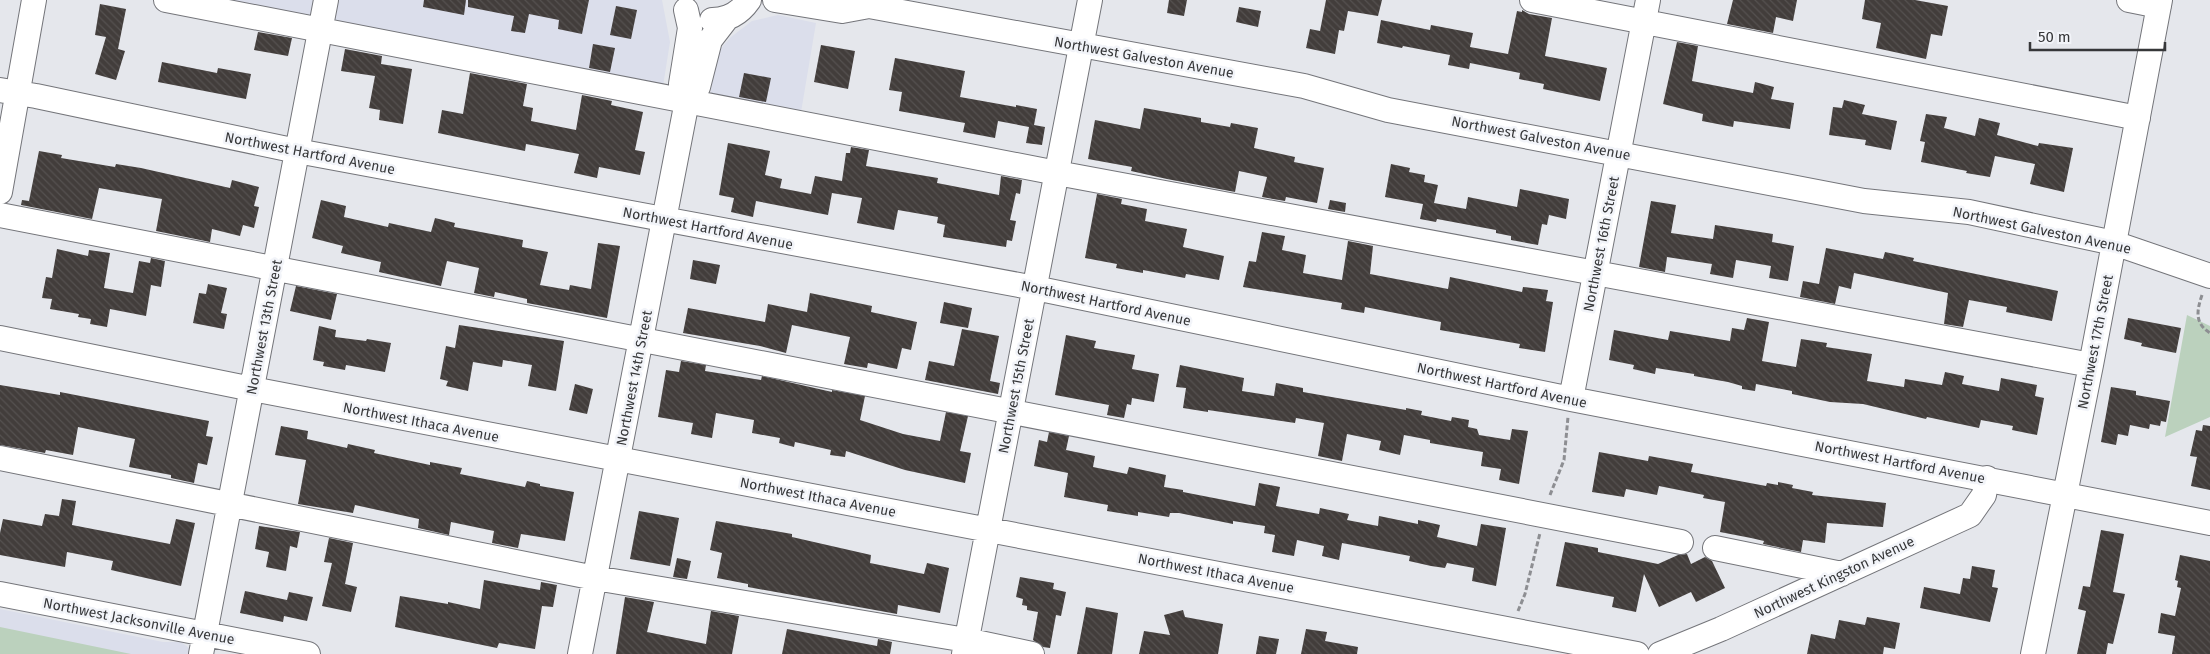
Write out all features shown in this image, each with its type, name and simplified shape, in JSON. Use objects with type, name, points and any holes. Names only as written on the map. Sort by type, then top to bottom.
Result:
[{"type":"street","points":[[0,192],[8,92],[34,0]]},
{"type":"street","points":[[166,0],[1057,174],[2091,365]]},
{"type":"street","name":"Northwest 13th Street","points":[[203,644],[326,0]]},
{"type":"street","name":"Northwest Galveston Avenue","points":[[775,0],[842,11],[863,3],[1081,46],[1298,85],[1388,110],[1618,152],[1864,201],[1969,212],[2114,243],[2210,276]]},
{"type":"street","name":"Northwest 15th Street","points":[[965,647],[1090,0]]},
{"type":"street","points":[[1532,0],[1646,11],[2138,118]]},
{"type":"street","points":[[2129,0],[2160,3]]},
{"type":"street","name":"Northwest 17th Street","points":[[2033,654],[2066,494],[2160,3]]},
{"type":"street","points":[[681,5],[705,19],[746,6]]},
{"type":"street","name":"Northwest 14th Street","points":[[681,5],[690,28],[681,84],[687,101]]},
{"type":"street","name":"Northwest 14th Street","points":[[580,654],[687,101],[698,87],[710,40],[746,6]]},
{"type":"street","name":"Northwest 16th Street","points":[[1571,399],[1646,11]]},
{"type":"street","name":"Northwest Hartford Avenue","points":[[8,92],[36,96],[297,151],[1035,288],[1571,399],[1987,478],[2210,523]]},
{"type":"street","points":[[0,215],[642,341],[1011,409],[1681,542]]},
{"type":"street","name":"Northwest Ithaca Avenue","points":[[0,338],[252,389],[1637,654]]},
{"type":"street","points":[[0,458],[229,506],[595,578],[965,647],[1032,654]]},
{"type":"street","name":"Northwest Kingston Avenue","points":[[1660,654],[1722,629],[1970,516],[1984,495],[1987,478]]},
{"type":"street","points":[[1715,548],[1842,574]]},
{"type":"street","name":"Northwest Jacksonville Avenue","points":[[0,594],[203,644],[308,654]]},
{"type":"path","points":[[2210,276],[2197,311],[2199,320],[2210,332]]},
{"type":"shaded area","points":[[181,0],[662,0],[670,42],[660,105]]},
{"type":"shaded area","points":[[778,15],[816,23],[798,130],[707,114],[717,53],[731,37],[752,21]]},
{"type":"shaded area","points":[[0,609],[163,642],[181,642],[189,648],[188,654],[0,654]]},
{"type":"green space","points":[[2187,315],[2210,326],[2210,417],[2165,437]]},
{"type":"green space","points":[[0,627],[131,654],[0,654]]},
{"type":"building","points":[[424,0],[466,0],[464,15],[423,7]]},
{"type":"building","points":[[468,0],[589,0],[582,34],[558,29],[559,20],[529,14],[525,33],[511,31],[514,16],[468,7]]},
{"type":"building","points":[[1169,0],[1187,0],[1184,16],[1167,13]]},
{"type":"building","points":[[1326,0],[1382,0],[1378,16],[1348,11],[1344,31],[1339,30],[1335,54],[1306,48],[1310,29],[1320,31]]},
{"type":"building","points":[[1733,0],[1797,0],[1793,21],[1776,17],[1773,33],[1727,24]]},
{"type":"building","points":[[1865,0],[1915,0],[1948,6],[1942,36],[1931,34],[1926,59],[1876,48],[1881,23],[1862,19]]},
{"type":"building","points":[[100,4],[126,9],[118,49],[125,51],[116,80],[95,74],[106,37],[95,35]]},
{"type":"building","points":[[616,6],[637,10],[631,39],[610,35]]},
{"type":"building","points":[[1239,7],[1261,11],[1258,27],[1236,22]]},
{"type":"building","points":[[1522,10],[1529,14],[1552,18],[1545,56],[1607,68],[1600,101],[1543,89],[1544,84],[1519,79],[1520,73],[1470,63],[1469,69],[1448,65],[1450,55],[1377,43],[1381,20],[1430,30],[1431,25],[1473,33],[1470,47],[1508,54],[1517,11],[1522,12]]},
{"type":"building","points":[[258,32],[292,38],[288,56],[254,50]]},
{"type":"building","points":[[1677,42],[1698,46],[1692,81],[1753,93],[1755,82],[1774,87],[1771,99],[1794,103],[1790,129],[1734,121],[1733,127],[1702,121],[1703,114],[1663,104]]},
{"type":"building","points":[[593,44],[615,48],[610,72],[589,68]]},
{"type":"building","points":[[821,45],[855,51],[848,89],[814,82]]},
{"type":"building","points":[[345,49],[382,56],[381,64],[412,69],[403,124],[379,120],[380,110],[369,108],[375,76],[341,71]]},
{"type":"building","points":[[895,58],[965,71],[960,97],[1037,109],[1034,125],[1045,127],[1042,145],[1026,143],[1029,127],[998,121],[995,138],[963,132],[965,123],[899,111],[902,92],[889,90]]},
{"type":"building","points":[[162,62],[217,73],[218,68],[251,74],[246,99],[158,82]]},
{"type":"building","points":[[470,73],[527,84],[523,106],[533,108],[531,121],[576,130],[582,95],[612,101],[611,105],[643,112],[635,150],[645,152],[640,175],[599,167],[597,178],[574,173],[579,154],[526,144],[525,151],[438,133],[442,110],[463,114]]},
{"type":"building","points":[[744,73],[771,78],[766,102],[739,97]]},
{"type":"building","points":[[1844,100],[1865,105],[1862,114],[1897,121],[1891,150],[1865,145],[1866,140],[1829,135],[1833,107],[1842,108]]},
{"type":"building","points":[[1144,108],[1201,118],[1201,122],[1230,127],[1231,123],[1258,128],[1254,148],[1295,157],[1294,162],[1324,168],[1317,203],[1286,197],[1285,201],[1262,197],[1267,177],[1239,171],[1235,192],[1131,171],[1132,167],[1088,159],[1095,120],[1140,129]]},
{"type":"building","points":[[1926,114],[1947,117],[1944,128],[1975,136],[1979,118],[2000,123],[1997,135],[2038,146],[2039,143],[2073,148],[2064,192],[2030,184],[2035,164],[1995,156],[1990,177],[1921,162],[1925,142],[1920,141]]},
{"type":"building","points":[[728,143],[770,151],[765,175],[782,179],[780,188],[811,194],[815,176],[842,181],[846,153],[850,153],[851,147],[869,150],[866,166],[938,178],[937,183],[999,195],[1001,176],[1022,180],[1020,194],[1016,193],[1010,220],[1016,221],[1012,241],[1007,240],[1006,247],[943,237],[945,225],[937,223],[938,217],[898,210],[894,230],[857,223],[862,198],[832,193],[828,215],[756,201],[753,217],[731,212],[734,198],[719,195]]},
{"type":"building","points":[[39,151],[62,155],[61,158],[115,167],[116,164],[141,168],[230,188],[232,180],[259,187],[254,206],[259,207],[254,228],[243,225],[240,236],[212,229],[210,242],[156,231],[162,199],[99,188],[92,219],[21,205],[22,200],[29,201]]},
{"type":"building","points":[[1391,164],[1410,168],[1409,172],[1425,175],[1424,182],[1438,185],[1434,203],[1466,209],[1468,197],[1517,207],[1520,189],[1569,199],[1566,219],[1549,215],[1547,225],[1542,224],[1538,245],[1511,240],[1511,236],[1496,233],[1496,230],[1437,219],[1436,222],[1420,219],[1423,204],[1385,197]]},
{"type":"building","points":[[1097,194],[1122,199],[1121,204],[1147,209],[1145,221],[1187,229],[1183,247],[1224,256],[1219,280],[1186,274],[1185,278],[1143,270],[1143,273],[1116,268],[1117,264],[1085,258]]},
{"type":"building","points":[[321,200],[346,206],[344,217],[388,227],[389,223],[431,232],[435,218],[455,223],[454,227],[523,240],[522,247],[548,252],[540,285],[569,290],[570,285],[591,289],[598,243],[620,246],[607,318],[527,303],[527,299],[495,292],[494,297],[474,293],[479,268],[447,261],[441,286],[379,272],[381,262],[341,253],[343,246],[312,238]]},
{"type":"building","points":[[1330,200],[1346,203],[1345,212],[1328,209]]},
{"type":"building","points":[[1651,201],[1676,205],[1671,233],[1713,239],[1715,225],[1773,234],[1772,242],[1794,246],[1788,281],[1769,278],[1771,266],[1736,260],[1733,278],[1710,274],[1712,264],[1667,257],[1665,272],[1639,267]]},
{"type":"building","points":[[1262,232],[1285,236],[1282,250],[1306,255],[1303,273],[1342,280],[1348,241],[1373,246],[1370,274],[1448,289],[1450,277],[1522,292],[1523,287],[1548,290],[1546,301],[1553,302],[1545,352],[1519,348],[1520,344],[1440,330],[1441,322],[1365,307],[1364,313],[1341,309],[1342,303],[1243,287],[1249,261],[1256,262]]},
{"type":"building","points":[[1826,248],[1883,259],[1885,252],[1914,258],[1913,261],[2058,291],[2052,321],[2006,312],[2007,307],[1969,300],[1963,327],[1944,324],[1948,293],[1854,273],[1851,289],[1839,286],[1835,304],[1800,297],[1803,281],[1819,284]]},
{"type":"building","points":[[57,249],[88,256],[89,250],[110,253],[104,288],[133,293],[139,261],[150,263],[151,258],[165,261],[161,287],[151,285],[146,316],[110,309],[107,327],[90,324],[91,319],[78,317],[79,314],[50,309],[52,299],[42,298],[46,277],[52,278]]},
{"type":"building","points":[[693,260],[720,265],[716,284],[690,279]]},
{"type":"building","points":[[208,284],[227,288],[221,313],[227,314],[224,329],[193,323],[199,293],[206,294]]},
{"type":"building","points":[[296,286],[337,294],[331,320],[290,311]]},
{"type":"building","points":[[810,293],[872,306],[871,312],[917,322],[911,350],[902,348],[897,369],[868,363],[867,368],[844,364],[850,337],[792,325],[786,353],[760,346],[683,333],[688,308],[765,322],[768,304],[807,312]]},
{"type":"building","points":[[944,302],[972,308],[968,328],[940,323]]},
{"type":"building","points":[[1747,318],[1769,322],[1762,361],[1796,367],[1801,339],[1827,343],[1826,347],[1872,354],[1867,381],[1904,387],[1905,379],[1942,385],[1945,372],[1964,376],[1962,384],[1999,391],[2001,378],[2037,385],[2035,396],[2044,398],[2037,435],[2012,430],[2013,426],[1981,420],[1979,428],[1927,417],[1926,419],[1863,404],[1830,402],[1792,394],[1792,391],[1756,384],[1755,391],[1742,389],[1742,386],[1694,376],[1694,374],[1656,368],[1655,374],[1633,369],[1634,365],[1609,360],[1614,330],[1668,340],[1670,331],[1730,341],[1732,328],[1744,330]]},
{"type":"building","points":[[2128,318],[2181,328],[2176,353],[2141,346],[2142,343],[2124,339]]},
{"type":"building","points":[[459,325],[564,341],[556,391],[528,386],[532,365],[503,360],[502,367],[473,362],[468,391],[446,386],[448,381],[440,379],[446,346],[455,348]]},
{"type":"building","points":[[319,326],[336,330],[335,337],[391,343],[385,372],[346,365],[345,370],[323,366],[324,362],[313,360]]},
{"type":"building","points":[[962,329],[999,336],[990,381],[1000,383],[998,394],[925,380],[929,361],[954,366]]},
{"type":"building","points":[[1066,335],[1096,341],[1094,348],[1135,355],[1132,369],[1159,374],[1154,402],[1132,398],[1131,405],[1127,404],[1124,418],[1107,415],[1109,405],[1055,395]]},
{"type":"building","points":[[681,361],[706,365],[705,371],[761,380],[762,376],[832,392],[832,390],[865,396],[860,420],[903,434],[940,441],[946,412],[968,416],[960,451],[971,453],[965,483],[905,470],[846,451],[845,457],[830,455],[831,450],[795,442],[794,447],[779,443],[780,438],[752,433],[754,420],[716,413],[712,438],[691,434],[693,423],[658,417],[666,370],[679,372]]},
{"type":"building","points":[[1180,365],[1244,378],[1242,391],[1274,396],[1276,383],[1303,388],[1303,392],[1406,410],[1406,408],[1422,411],[1421,415],[1451,421],[1452,417],[1469,420],[1468,427],[1477,429],[1479,435],[1510,440],[1512,429],[1528,431],[1519,484],[1499,480],[1501,469],[1481,466],[1483,452],[1430,443],[1430,440],[1404,435],[1400,455],[1379,450],[1381,441],[1347,434],[1342,461],[1318,456],[1324,423],[1296,418],[1295,423],[1183,408],[1186,388],[1176,387]]},
{"type":"building","points":[[575,384],[593,389],[587,414],[569,410]]},
{"type":"building","points":[[0,385],[60,395],[60,392],[209,421],[206,436],[213,437],[207,465],[198,463],[194,483],[171,478],[171,475],[129,467],[135,439],[78,427],[73,455],[46,450],[45,453],[0,445]]},
{"type":"building","points":[[2111,387],[2136,391],[2136,395],[2170,401],[2166,422],[2161,421],[2160,426],[2150,424],[2149,429],[2130,425],[2128,436],[2118,434],[2116,445],[2101,442]]},
{"type":"building","points":[[2203,425],[2210,426],[2210,490],[2191,486],[2197,457],[2190,456],[2196,430],[2202,431]]},
{"type":"building","points":[[281,426],[308,431],[307,439],[347,448],[348,444],[375,450],[374,453],[430,465],[430,462],[462,468],[460,474],[525,487],[527,481],[540,484],[540,486],[574,492],[565,541],[521,534],[518,548],[492,543],[494,531],[451,522],[449,535],[418,528],[419,519],[355,505],[353,513],[298,504],[306,460],[275,455]]},
{"type":"building","points":[[1049,432],[1069,436],[1066,450],[1095,456],[1093,467],[1127,474],[1129,467],[1166,475],[1164,487],[1183,490],[1183,492],[1255,506],[1259,483],[1280,487],[1276,506],[1319,514],[1320,508],[1349,514],[1347,520],[1378,526],[1379,516],[1418,524],[1418,520],[1440,525],[1437,537],[1477,546],[1481,524],[1506,528],[1496,586],[1472,581],[1474,568],[1447,563],[1445,568],[1431,566],[1409,561],[1410,556],[1342,543],[1339,560],[1322,556],[1324,546],[1297,540],[1294,556],[1272,552],[1275,535],[1264,533],[1265,526],[1233,521],[1233,524],[1179,513],[1170,513],[1169,517],[1138,512],[1138,516],[1107,511],[1108,505],[1064,497],[1068,473],[1034,466],[1039,440],[1047,442]]},
{"type":"building","points":[[1599,452],[1648,461],[1649,456],[1693,464],[1691,472],[1766,486],[1767,483],[1778,485],[1778,482],[1793,485],[1792,488],[1813,492],[1812,495],[1886,503],[1883,527],[1827,523],[1825,543],[1803,540],[1801,552],[1763,544],[1764,541],[1720,532],[1725,502],[1703,498],[1704,495],[1659,486],[1657,495],[1626,489],[1624,497],[1592,492]]},
{"type":"building","points":[[62,499],[76,501],[72,525],[170,544],[176,519],[195,523],[181,586],[111,570],[113,561],[67,552],[65,567],[0,555],[0,533],[3,519],[42,526],[45,514],[59,516]]},
{"type":"building","points":[[639,511],[679,518],[670,566],[630,559]]},
{"type":"building","points":[[716,521],[792,534],[792,537],[871,555],[870,563],[924,574],[927,563],[949,568],[940,613],[898,605],[897,614],[748,587],[748,584],[717,578],[722,553],[710,550]]},
{"type":"building","points":[[259,526],[300,532],[297,548],[290,546],[286,571],[266,567],[269,552],[255,549]]},
{"type":"building","points":[[2101,530],[2124,534],[2113,592],[2125,594],[2113,644],[2108,643],[2106,654],[2077,654],[2086,611],[2078,609],[2083,586],[2090,587]]},
{"type":"building","points":[[329,538],[353,543],[345,584],[357,587],[351,612],[322,606],[332,563],[324,562]]},
{"type":"building","points":[[1565,542],[1598,548],[1598,552],[1658,564],[1678,555],[1687,554],[1691,564],[1705,557],[1712,561],[1725,588],[1696,602],[1691,592],[1659,607],[1644,574],[1636,612],[1612,607],[1614,597],[1556,586]]},
{"type":"building","points":[[2180,555],[2210,561],[2210,654],[2172,654],[2175,636],[2158,633],[2161,613],[2175,616],[2181,588],[2177,587],[2178,581],[2175,580]]},
{"type":"building","points":[[677,558],[691,561],[687,579],[673,577]]},
{"type":"building","points":[[1972,566],[1995,570],[1992,587],[1998,588],[1990,622],[1920,608],[1924,587],[1960,594],[1963,578],[1970,579]]},
{"type":"building","points":[[1020,577],[1054,583],[1053,589],[1066,592],[1061,616],[1056,615],[1050,648],[1043,647],[1033,640],[1038,612],[1027,610],[1027,606],[1022,605],[1023,599],[1016,597]]},
{"type":"building","points":[[484,580],[540,590],[541,582],[557,585],[553,607],[542,606],[535,649],[499,643],[497,648],[395,627],[400,596],[448,604],[448,602],[480,609]]},
{"type":"building","points":[[245,591],[287,600],[289,592],[313,597],[307,621],[284,616],[283,622],[240,613]]},
{"type":"building","points":[[625,597],[654,602],[647,632],[706,644],[711,611],[739,616],[732,654],[616,654]]},
{"type":"building","points":[[1086,607],[1118,613],[1112,654],[1077,654]]},
{"type":"building","points":[[1183,610],[1185,617],[1223,624],[1218,654],[1139,654],[1144,631],[1170,635],[1164,615]]},
{"type":"building","points":[[1867,617],[1900,623],[1895,649],[1884,647],[1883,654],[1807,654],[1811,634],[1835,639],[1839,620],[1865,625]]},
{"type":"building","points":[[787,629],[877,646],[878,639],[892,642],[890,654],[782,654]]},
{"type":"building","points":[[1306,629],[1327,632],[1325,641],[1358,647],[1357,654],[1301,654]]},
{"type":"building","points":[[1259,636],[1279,639],[1276,654],[1256,654]]}]
